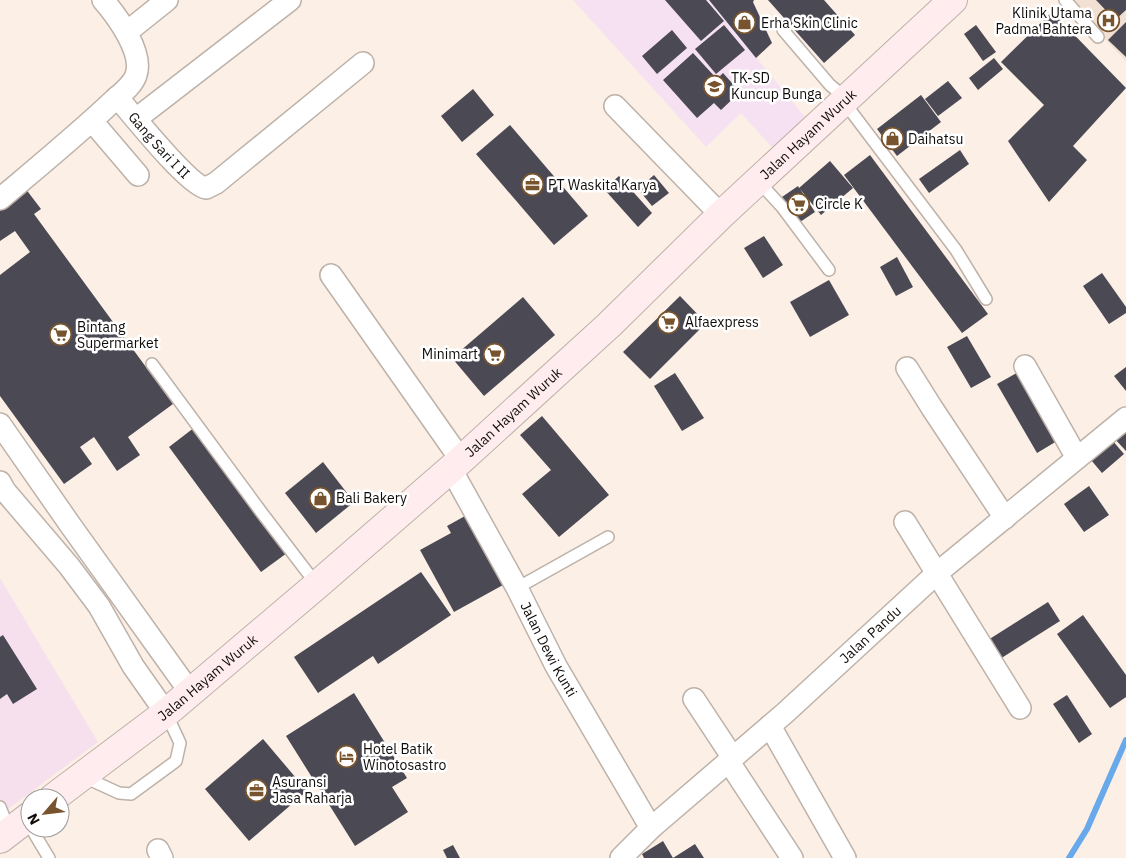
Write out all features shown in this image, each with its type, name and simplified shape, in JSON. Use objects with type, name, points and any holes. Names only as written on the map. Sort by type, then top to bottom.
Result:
[{"type":"main road","name":"Jalan Hayam Wuruk","points":[[66,788],[166,713],[456,464],[609,325],[721,215],[759,182],[953,0]]},
{"type":"street","points":[[0,199],[92,121],[136,76],[138,64],[126,32],[118,17],[103,0]]},
{"type":"street","points":[[126,32],[167,0]]},
{"type":"street","points":[[136,119],[290,0]]},
{"type":"street","name":"Gang Sari I II","points":[[117,97],[182,171],[197,184],[206,188],[216,183],[363,63]]},
{"type":"street","points":[[614,106],[721,215]]},
{"type":"street","points":[[92,121],[138,175]]},
{"type":"street","name":"Jalan Dewi Kunti","points":[[331,275],[456,464],[556,666],[651,828]]},
{"type":"street","points":[[1025,366],[1077,458]]},
{"type":"street","points":[[907,368],[1005,518]]},
{"type":"street","name":"Jalan Pandu","points":[[621,858],[651,828],[770,726],[936,574],[1126,418]]},
{"type":"street","points":[[0,424],[190,692]]},
{"type":"street","points":[[0,482],[5,491],[69,566],[99,606],[133,666],[166,713]]},
{"type":"street","points":[[905,522],[1020,708]]},
{"type":"street","points":[[694,699],[792,858]]},
{"type":"street","points":[[770,726],[845,858]]},
{"type":"lane","points":[[1065,0],[1098,37]]},
{"type":"lane","points":[[783,30],[830,85],[846,100],[956,250],[986,299]]},
{"type":"lane","points":[[759,182],[782,207],[830,270]]},
{"type":"lane","points":[[152,364],[317,585]]},
{"type":"lane","points":[[517,588],[608,536]]},
{"type":"lane","points":[[82,775],[119,793],[130,794],[168,767],[176,760],[180,743],[166,713]]},
{"type":"lane","points":[[18,824],[48,858]]},
{"type":"shaded area","name":"TK-SD Kuncup Bunga","points":[[573,0],[709,0],[809,122],[777,153],[741,113],[706,147]]},
{"type":"shaded area","name":"Klinik Utama Padma Bahtera","points":[[1074,0],[1126,0],[1126,61],[1107,41]]},
{"type":"shaded area","points":[[0,578],[98,742],[36,788],[20,788],[20,800],[0,815]]},
{"type":"building","points":[[665,0],[706,0],[724,21],[701,41]]},
{"type":"building","name":"Erha Skin Clinic","points":[[709,0],[754,0],[753,2],[772,43],[756,58]]},
{"type":"building","points":[[768,0],[824,0],[855,35],[824,63]]},
{"type":"building","points":[[1096,0],[1126,0],[1126,10],[1115,20]]},
{"type":"building","points":[[1052,12],[1126,88],[1073,146],[1087,160],[1049,202],[1008,141],[1044,105],[1001,62]]},
{"type":"building","points":[[1126,22],[1126,57],[1108,40]]},
{"type":"building","points":[[724,25],[745,50],[716,74],[695,49]]},
{"type":"building","points":[[976,25],[996,52],[983,61],[964,34]]},
{"type":"building","points":[[672,30],[687,48],[657,74],[642,56]]},
{"type":"building","points":[[693,53],[717,79],[723,73],[740,92],[721,110],[714,103],[697,118],[663,80]]},
{"type":"building","points":[[994,58],[1003,69],[978,90],[969,78]]},
{"type":"building","points":[[948,81],[962,98],[938,116],[925,99]]},
{"type":"building","points":[[473,89],[494,115],[462,142],[441,116]]},
{"type":"building","points":[[921,95],[941,122],[897,156],[877,129]]},
{"type":"building","name":"PT Waskita Karya","points":[[510,125],[588,216],[554,245],[476,154]]},
{"type":"building","points":[[960,150],[969,164],[929,193],[919,179]]},
{"type":"building","points":[[870,155],[988,314],[962,333],[844,175]]},
{"type":"building","points":[[830,161],[853,188],[821,215],[800,189],[815,212],[800,222],[782,197],[798,186],[799,188]]},
{"type":"building","points":[[654,175],[669,193],[652,206],[638,189]]},
{"type":"building","points":[[619,176],[652,213],[638,227],[604,189]]},
{"type":"building","name":"Bintang Supermarket","points":[[25,188],[41,209],[34,214],[173,404],[128,437],[140,455],[117,471],[94,437],[80,447],[92,464],[64,484],[0,396],[0,275],[30,252],[15,231],[0,241],[0,208]]},
{"type":"building","points":[[764,236],[783,265],[763,278],[744,248]]},
{"type":"building","points":[[897,257],[913,287],[896,296],[880,267]]},
{"type":"building","points":[[1102,273],[1126,307],[1126,313],[1109,324],[1083,286]]},
{"type":"building","points":[[829,280],[849,315],[810,337],[790,302]]},
{"type":"building","points":[[680,296],[706,323],[650,379],[623,352]]},
{"type":"building","points":[[523,297],[555,335],[484,396],[452,358]]},
{"type":"building","points":[[967,336],[991,377],[971,388],[947,347]]},
{"type":"building","points":[[1126,367],[1126,391],[1114,376]]},
{"type":"building","points":[[1022,370],[1062,438],[1037,453],[997,384]]},
{"type":"building","points":[[675,373],[704,418],[682,431],[654,386]]},
{"type":"building","points":[[542,416],[609,495],[559,537],[522,494],[551,470],[520,435]]},
{"type":"building","points":[[1126,426],[1126,451],[1114,438]]},
{"type":"building","points":[[195,427],[287,553],[261,572],[169,447]]},
{"type":"building","points":[[1112,440],[1124,454],[1102,473],[1091,460]]},
{"type":"building","name":"Bali Bakery","points":[[323,462],[354,502],[316,533],[285,493]]},
{"type":"building","points":[[1089,486],[1109,515],[1084,532],[1064,504]]},
{"type":"building","points":[[465,516],[503,585],[454,612],[420,550],[451,533],[447,526]]},
{"type":"building","points":[[421,572],[451,615],[378,664],[373,656],[318,693],[294,657]]},
{"type":"building","points":[[1048,602],[1060,621],[1000,659],[988,640]]},
{"type":"building","points":[[1083,615],[1126,675],[1126,697],[1110,708],[1057,634]]},
{"type":"building","points":[[3,635],[37,689],[13,704],[7,694],[0,699],[0,637]]},
{"type":"building","name":"Hotel Batik Winotosastro","points":[[354,693],[407,778],[392,787],[408,812],[355,846],[286,736]]},
{"type":"building","points":[[1067,695],[1092,734],[1079,743],[1053,704]]},
{"type":"building","name":"Asuransi Jasa Raharja","points":[[263,739],[307,791],[249,841],[205,789]]},
{"type":"building","points":[[663,841],[673,858],[644,858],[642,854]]},
{"type":"building","points":[[695,844],[704,858],[673,858]]},
{"type":"building","points":[[453,845],[460,858],[447,858],[443,850]]},
{"type":"waterway","points":[[1069,858],[1087,829],[1126,740]]},
{"type":"place","name":"Klinik Utama Padma Bahtera","points":[[1108,21]]},
{"type":"place","name":"Erha Skin Clinic","points":[[745,23]]},
{"type":"place","name":"TK-SD Kuncup Bunga","points":[[715,86]]},
{"type":"place","name":"Daihatsu","points":[[892,139]]},
{"type":"place","name":"PT Waskita Karya","points":[[532,185]]},
{"type":"place","name":"Circle K","points":[[799,204]]},
{"type":"place","name":"Alfaexpress","points":[[669,322]]},
{"type":"place","name":"Bintang Supermarket","points":[[61,335]]},
{"type":"place","name":"Minimart","points":[[494,354]]},
{"type":"place","name":"Bali Bakery","points":[[320,498]]},
{"type":"place","name":"Hotel Batik Winotosastro","points":[[347,757]]},
{"type":"place","name":"Asuransi Jasa Raharja","points":[[256,790]]}]
